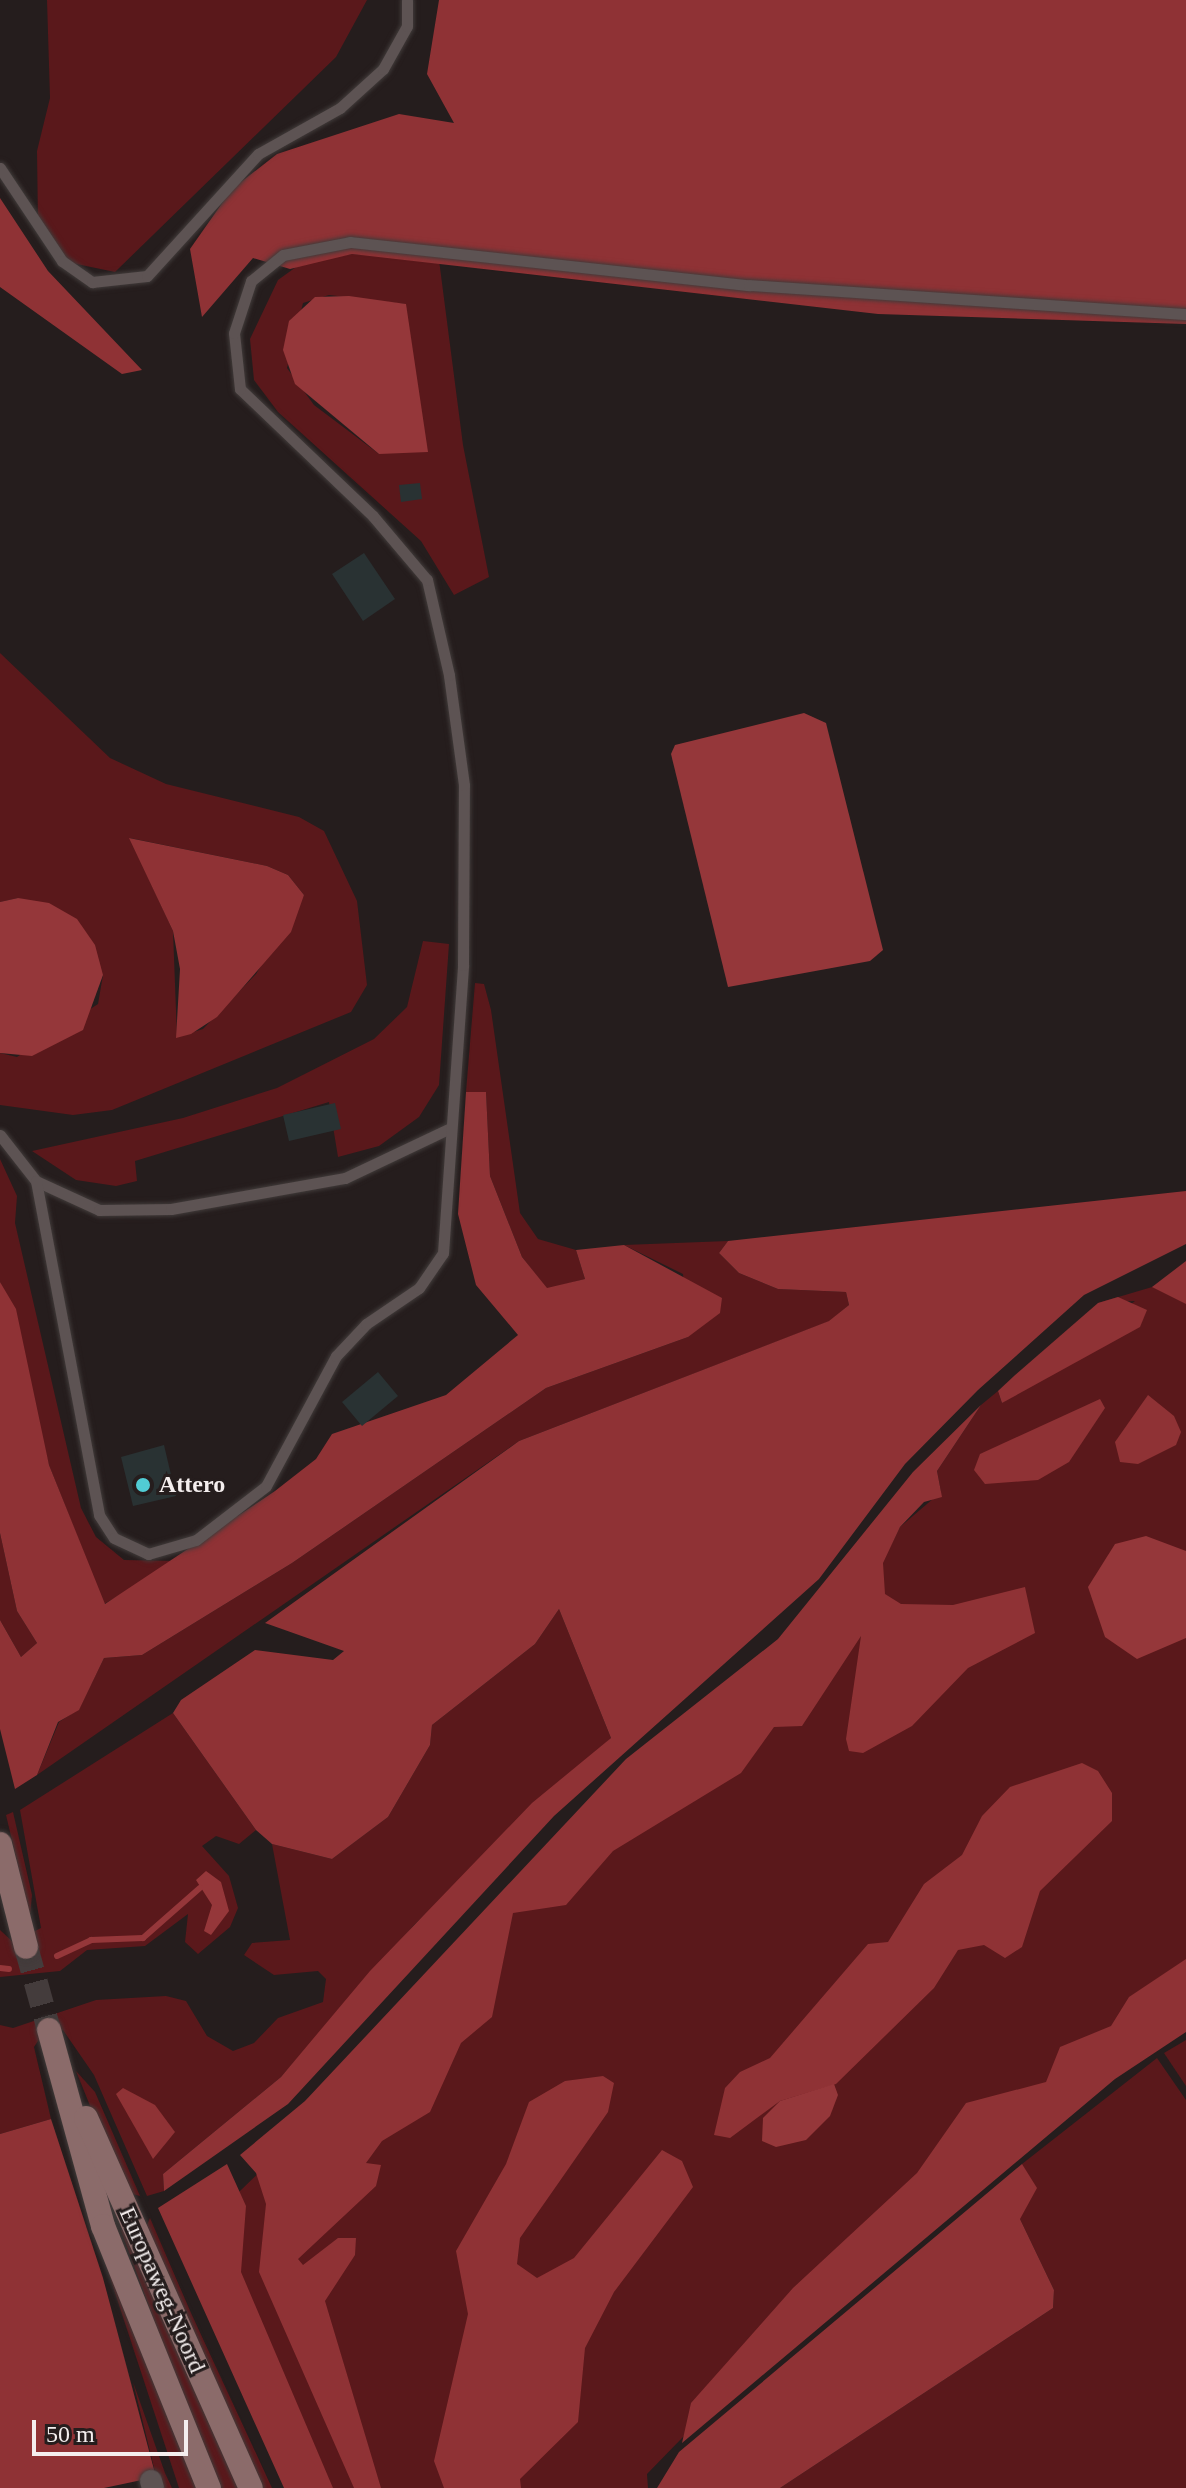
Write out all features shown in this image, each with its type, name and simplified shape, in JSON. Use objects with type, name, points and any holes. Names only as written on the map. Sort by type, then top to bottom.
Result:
[{"type":"street","points":[[0,1844],[26,1947]]},
{"type":"street","name":"Europaweg-Noord","points":[[49,2030],[70,2096],[103,2226],[209,2488]]},
{"type":"street","name":"Europaweg-Noord","points":[[70,2096],[82,2107],[251,2488]]},
{"type":"lane","points":[[0,168],[62,261],[92,282],[147,276],[258,154],[340,108],[383,69],[407,26],[407,0]]},
{"type":"lane","points":[[36,1181],[99,1515],[114,1538],[148,1554],[196,1540],[266,1486],[336,1356],[366,1324],[419,1288],[443,1253],[448,1129],[463,965],[464,785],[440,625],[427,580],[373,516],[240,389],[234,333],[251,281],[283,255],[350,242],[764,287],[1186,314]]},
{"type":"lane","points":[[0,1135],[36,1181],[99,1210],[171,1209],[345,1178],[448,1129]]},
{"type":"shaded area","points":[[47,0],[367,0],[336,57],[115,272],[62,261],[38,223],[37,151],[50,98]]},
{"type":"shaded area","points":[[439,0],[1186,0],[1186,324],[878,314],[352,254],[290,269],[253,258],[202,317],[190,249],[232,189],[277,154],[399,114],[454,123],[427,74]]},
{"type":"shaded area","points":[[0,198],[48,271],[142,370],[122,374],[0,287]]},
{"type":"shaded area","points":[[352,254],[439,260],[463,445],[489,577],[454,595],[421,541],[278,412],[254,380],[250,339],[278,280],[303,262]],"holes":[[[329,295],[405,304],[379,454],[314,405],[287,368],[303,303]]]},
{"type":"shaded area","points":[[349,296],[406,304],[428,452],[379,454],[295,384],[283,350],[289,321],[315,297]]},
{"type":"shaded area","points":[[0,653],[110,758],[166,784],[299,817],[324,831],[357,901],[367,985],[351,1012],[112,1110],[73,1115],[0,1105],[0,1053],[17,1057],[98,1004],[103,975],[18,898],[0,902]],"holes":[[[130,838],[267,866],[288,875],[304,895],[256,974],[203,1029],[177,1037],[173,931]]]},
{"type":"shaded area","points":[[804,713],[826,723],[883,950],[870,961],[728,987],[671,754],[675,745]]},
{"type":"shaded area","points":[[129,838],[267,866],[288,875],[304,895],[291,932],[217,1017],[191,1034],[176,1038],[180,969],[173,931]]},
{"type":"shaded area","points":[[18,898],[49,903],[77,919],[95,945],[103,975],[83,1030],[32,1056],[0,1053],[0,902]]},
{"type":"shaded area","points":[[423,941],[449,944],[439,1085],[419,1117],[379,1146],[338,1157],[329,1102],[135,1161],[137,1181],[116,1186],[76,1180],[32,1151],[183,1118],[277,1088],[374,1039],[407,1007]]},
{"type":"shaded area","points":[[475,983],[484,984],[491,1010],[520,1213],[538,1239],[576,1250],[585,1279],[547,1289],[522,1257],[490,1176],[486,1092],[466,1092]]},
{"type":"shaded area","points":[[466,1092],[486,1092],[490,1176],[522,1257],[547,1288],[585,1279],[576,1250],[624,1245],[722,1298],[720,1313],[688,1337],[546,1388],[292,1563],[142,1655],[104,1658],[79,1710],[58,1722],[37,1775],[15,1789],[0,1729],[0,1620],[21,1657],[37,1643],[17,1611],[0,1533],[0,1282],[16,1309],[49,1465],[105,1604],[275,1491],[316,1459],[332,1434],[446,1395],[518,1335],[476,1285],[458,1214]]},
{"type":"shaded area","points":[[0,1159],[17,1196],[15,1223],[81,1508],[96,1537],[124,1560],[180,1561],[104,1604],[49,1465],[0,1282]]},
{"type":"shaded area","points":[[1186,1191],[1186,1244],[1084,1295],[978,1390],[905,1464],[819,1579],[554,1816],[288,2104],[164,2191],[163,2174],[281,2077],[370,1971],[532,1803],[611,1738],[559,1609],[535,1644],[432,1725],[430,1745],[388,1817],[332,1859],[272,1844],[256,1830],[173,1713],[181,1700],[255,1650],[333,1660],[344,1651],[265,1623],[519,1441],[829,1321],[849,1305],[846,1292],[778,1289],[739,1273],[719,1253],[728,1241]]},
{"type":"shaded area","points":[[728,1241],[719,1253],[739,1273],[778,1289],[846,1292],[849,1305],[830,1321],[519,1441],[37,1775],[59,1722],[79,1709],[104,1658],[142,1655],[292,1563],[546,1388],[688,1337],[683,1274],[624,1245]]},
{"type":"shaded area","points":[[1186,1261],[1186,1304],[1152,1287]]},
{"type":"shaded area","points":[[1186,1277],[1186,2009],[683,2437],[647,2474],[648,2488],[293,2488],[182,2247],[326,2108],[691,1714],[889,1549],[900,1527],[941,1492],[937,1471],[981,1405],[998,1391],[1002,1403],[1135,1301],[1098,1303]]},
{"type":"shaded area","points":[[1118,1297],[1147,1310],[1140,1327],[1002,1403],[998,1391],[1014,1376],[1098,1303]]},
{"type":"shaded area","points":[[1148,1395],[1174,1416],[1181,1432],[1176,1445],[1138,1464],[1120,1462],[1115,1442]]},
{"type":"shaded area","points":[[1100,1399],[1105,1408],[1069,1462],[1038,1480],[985,1484],[974,1470],[980,1454]]},
{"type":"shaded area","points":[[981,1405],[937,1471],[942,1497],[924,1502],[900,1527],[883,1563],[885,1594],[901,1604],[953,1605],[1025,1587],[1035,1633],[968,1668],[912,1726],[863,1753],[849,1751],[846,1739],[861,1636],[802,1726],[774,1727],[741,1773],[613,1851],[566,1905],[513,1913],[492,2017],[461,2043],[430,2112],[382,2141],[366,2163],[381,2165],[376,2186],[298,2259],[303,2265],[338,2238],[356,2238],[355,2255],[325,2301],[381,2488],[354,2488],[259,2272],[266,2204],[256,2173],[240,2155],[305,2101],[626,1759],[778,1639],[913,1472]]},
{"type":"shaded area","points":[[0,1533],[17,1611],[37,1643],[21,1657],[0,1620]]},
{"type":"shaded area","points":[[1146,1536],[1186,1551],[1186,1638],[1137,1659],[1105,1637],[1088,1587],[1115,1544]]},
{"type":"shaded area","points":[[559,1609],[611,1738],[414,1925],[281,2077],[163,2174],[164,2191],[147,2196],[94,2075],[63,2030],[42,2035],[34,2047],[51,2119],[0,2134],[0,2025],[13,2028],[96,2000],[166,1996],[186,2001],[207,2036],[233,2051],[254,2043],[278,2018],[323,2002],[326,1979],[318,1971],[274,1975],[244,1955],[252,1943],[290,1940],[272,1844],[332,1859],[388,1817],[430,1745],[432,1725],[535,1644]]},
{"type":"shaded area","points":[[173,1713],[256,1830],[239,1844],[216,1836],[202,1846],[229,1876],[238,1908],[230,1927],[198,1954],[185,1942],[188,1914],[145,1946],[87,1950],[60,1971],[0,1977],[0,1930],[13,1942],[41,1928],[20,1810]]},
{"type":"shaded area","points":[[1082,1763],[1098,1771],[1112,1793],[1112,1821],[1040,1891],[1022,1947],[1005,1958],[984,1945],[958,1950],[934,1988],[836,2084],[780,2101],[730,2138],[714,2135],[725,2088],[740,2072],[770,2058],[868,1944],[888,1942],[924,1884],[962,1855],[982,1816],[1010,1787]]},
{"type":"shaded area","points":[[13,1812],[32,1895],[30,1916],[6,1815]]},
{"type":"shaded area","points":[[206,1871],[221,1882],[229,1911],[211,1935],[204,1931],[212,1905],[196,1880]]},
{"type":"shaded area","points":[[1186,1959],[1186,2032],[1115,2079],[682,2443],[691,2403],[793,2288],[917,2173],[966,2103],[1046,2082],[1060,2047],[1111,2026],[1129,1997]]},
{"type":"shaded area","points":[[1186,2040],[1186,2086],[1164,2053]]},
{"type":"shaded area","points":[[1157,2058],[1186,2100],[1186,2488],[780,2488],[1053,2308],[1054,2290],[1020,2219],[1022,2164]]},
{"type":"shaded area","points":[[76,2071],[95,2092],[140,2196],[125,2192]]},
{"type":"shaded area","points":[[603,2076],[614,2083],[608,2112],[520,2238],[517,2264],[537,2278],[574,2258],[662,2150],[682,2161],[693,2187],[614,2292],[585,2348],[578,2422],[520,2479],[521,2488],[444,2488],[434,2461],[468,2314],[456,2251],[506,2164],[529,2102],[565,2081]]},
{"type":"shaded area","points":[[834,2084],[838,2095],[830,2116],[806,2140],[776,2147],[762,2141],[763,2118],[780,2101]]},
{"type":"shaded area","points":[[123,2088],[155,2105],[175,2132],[153,2159],[116,2094]]},
{"type":"shaded area","points":[[51,2119],[103,2278],[156,2477],[104,2488],[0,2488],[0,2134]]},
{"type":"shaded area","points":[[227,2164],[246,2206],[241,2272],[333,2488],[284,2488],[158,2208]]},
{"type":"shaded area","points":[[1022,2164],[1037,2188],[1020,2219],[1054,2290],[1053,2308],[780,2488],[657,2488],[679,2452]]},
{"type":"shaded area","points":[[150,2218],[272,2488],[258,2488],[143,2234]]},
{"type":"shaded area","points":[[121,2230],[124,2231],[240,2488],[215,2488]]},
{"type":"shaded area","points":[[103,2256],[198,2488],[179,2488]]},
{"type":"shaded area","points":[[133,2382],[165,2473],[172,2488],[159,2488]]},
{"type":"building","points":[[420,483],[422,499],[401,502],[399,485]]},
{"type":"building","points":[[364,553],[395,599],[363,621],[332,574]]},
{"type":"building","points":[[335,1103],[341,1129],[289,1141],[283,1115]]},
{"type":"building","points":[[378,1372],[398,1396],[362,1426],[342,1402]]},
{"type":"building","points":[[164,1445],[176,1496],[133,1506],[121,1457]]},
{"type":"waterway","points":[[57,1956],[91,1940],[143,1938],[200,1888]]},
{"type":"waterway","points":[[0,1968],[9,1969]]},
{"type":"tunnel","points":[[26,1947],[49,2030]]},
{"type":"place","name":"Attero","points":[[143,1485]]}]
